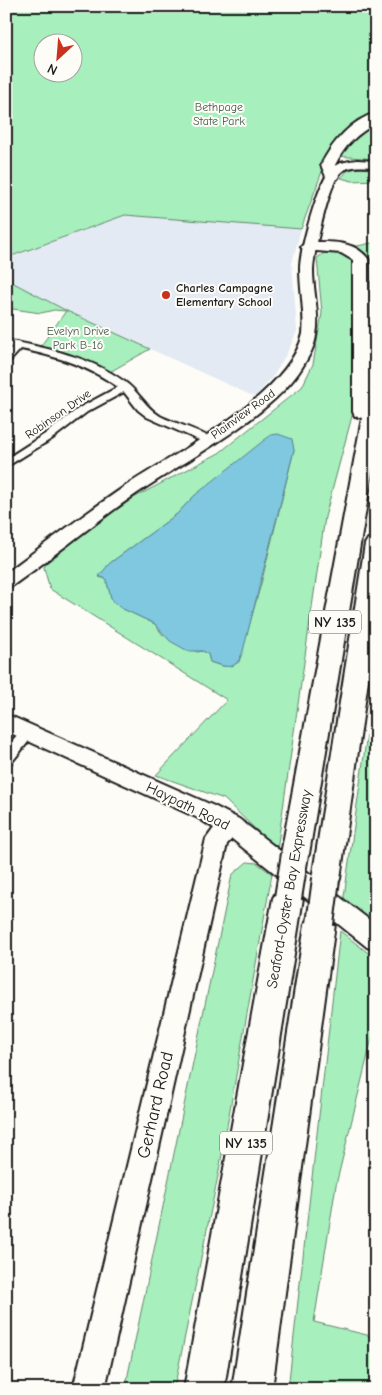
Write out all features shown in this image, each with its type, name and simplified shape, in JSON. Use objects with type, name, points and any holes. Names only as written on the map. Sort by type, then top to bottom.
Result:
[{"type":"highway","points":[[332,176],[328,165],[335,148],[345,137],[376,117]]},
{"type":"highway","points":[[332,156],[347,164]]},
{"type":"highway","points":[[309,247],[348,250],[360,258],[362,264],[364,461]]},
{"type":"highway","name":"Seaford-Oyster Bay Expressway","points":[[204,1389],[294,854],[376,390]]},
{"type":"highway","name":"NY 135","points":[[252,1389],[376,544]]},
{"type":"main road","points":[[332,176],[337,169],[347,164],[376,164]]},
{"type":"main road","name":"Plainview Road","points":[[6,582],[129,492],[266,398],[283,383],[306,346],[310,329],[306,261],[332,176]]},
{"type":"main road","name":"Haypath Road","points":[[6,722],[206,812],[231,826],[376,939]]},
{"type":"main road","name":"Gerhard Road","points":[[89,1389],[217,839],[231,826]]},
{"type":"street","points":[[6,343],[44,350],[112,378],[125,387],[137,403],[146,411],[166,423],[207,440]]},
{"type":"street","points":[[6,360],[18,346]]},
{"type":"street","name":"Robinson Drive","points":[[6,464],[49,436],[83,410],[125,387]]},
{"type":"street","points":[[6,759],[28,732]]},
{"type":"shaded area","name":"Charles Campagne Elementary School","points":[[125,215],[301,229],[292,263],[297,331],[274,375],[255,397],[67,311],[6,279],[6,259]]},
{"type":"green space","name":"Bethpage State Park","points":[[6,6],[376,6],[376,113],[340,136],[332,144],[301,229],[125,215],[6,258]]},
{"type":"green space","points":[[376,121],[376,159],[336,156],[338,150]]},
{"type":"green space","points":[[356,168],[376,169],[376,180],[352,181],[341,178],[347,171]]},
{"type":"green space","points":[[376,242],[376,315],[369,349],[353,247]]},
{"type":"green space","points":[[329,250],[347,254],[354,261],[352,313],[357,360],[355,405],[325,517],[277,850],[224,799],[156,775],[227,700],[50,589],[44,568],[46,561],[116,507],[219,453],[302,387],[313,364],[322,313],[317,258]],"holes":[[[294,450],[262,580],[239,662],[231,666],[225,666],[210,662],[208,654],[203,651],[197,652],[162,634],[155,624],[121,608],[112,601],[106,579],[99,577],[110,563],[177,514],[194,496]]]},
{"type":"green space","name":"Evelyn Drive Park B-16","points":[[6,279],[67,311],[150,349],[108,373],[60,351],[40,347],[66,311],[54,310],[41,313],[6,308]]},
{"type":"green space","points":[[376,670],[376,923],[343,904]]},
{"type":"green space","points":[[247,862],[257,863],[272,874],[219,1171],[174,1389],[125,1389],[232,875]]},
{"type":"green space","points":[[340,931],[376,959],[376,1022],[336,1185],[314,1322],[375,1337],[376,1389],[288,1389]]},
{"type":"water","points":[[278,434],[292,439],[294,450],[243,651],[234,665],[222,666],[210,662],[208,654],[203,651],[188,651],[170,641],[155,624],[121,608],[112,601],[106,579],[99,576],[110,563],[177,514],[194,496],[263,441],[271,435]]},
{"type":"place","name":"Charles Campagne Elementary School","points":[[166,295]]}]
